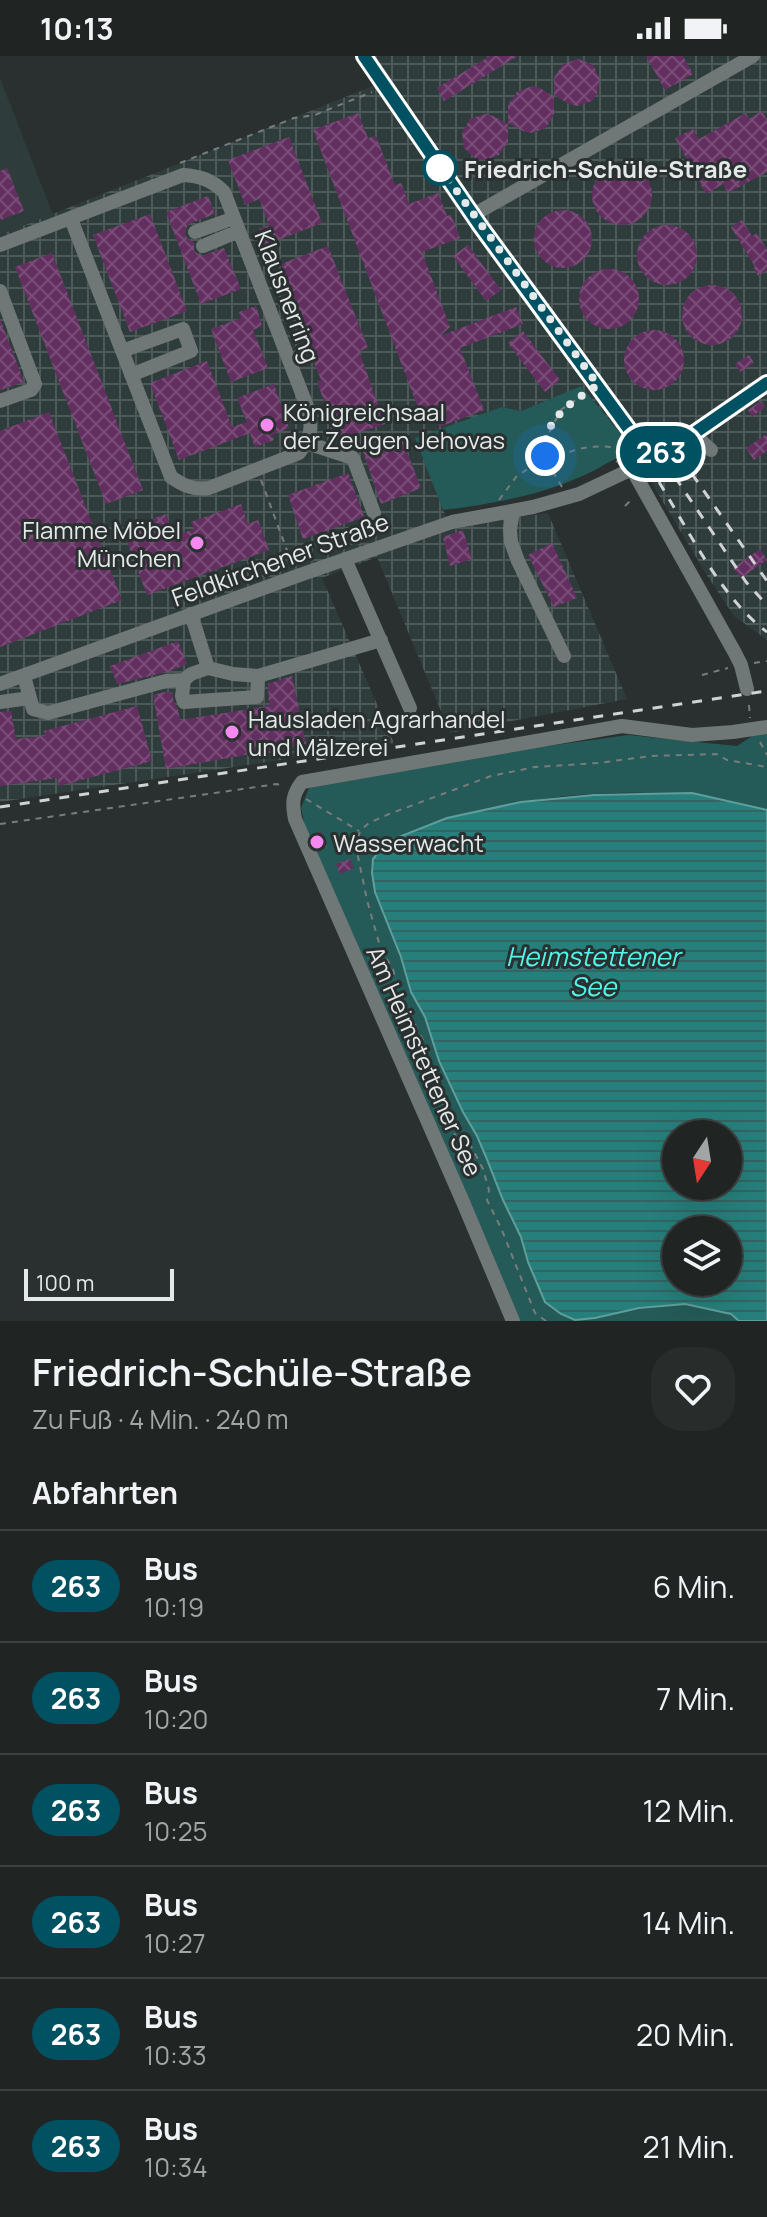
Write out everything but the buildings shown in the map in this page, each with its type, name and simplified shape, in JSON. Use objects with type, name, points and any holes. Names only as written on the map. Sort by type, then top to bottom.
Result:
[{"type":"street","points":[[364,56],[473,215],[650,458]]},
{"type":"street","points":[[473,215],[753,56]]},
{"type":"street","name":"Klausnerring","points":[[0,245],[183,175],[197,176],[217,185],[224,192],[308,409],[311,422],[307,443]]},
{"type":"street","points":[[71,219],[171,477],[186,486],[209,488],[299,453],[307,443],[353,458],[374,513]]},
{"type":"street","points":[[199,239],[236,224]]},
{"type":"street","points":[[0,291],[35,384],[31,390],[0,401]]},
{"type":"street","points":[[122,351],[183,329],[191,351],[131,375]]},
{"type":"street","name":"Feldkirchener Straße","points":[[0,684],[452,522],[579,494],[631,462],[650,458],[693,434],[767,383]]},
{"type":"street","points":[[693,434],[711,450]]},
{"type":"street","points":[[631,462],[735,653],[747,689]]},
{"type":"street","points":[[513,511],[511,542],[564,656]]},
{"type":"street","points":[[345,559],[410,708]]},
{"type":"street","points":[[191,614],[208,668]]},
{"type":"street","points":[[24,676],[33,709],[48,713],[166,681],[184,680],[208,668],[258,676],[381,640]]},
{"type":"street","points":[[184,680],[184,702],[257,697],[258,676]]},
{"type":"street","points":[[0,702],[30,698]]},
{"type":"street","points":[[295,792],[302,782],[622,726],[692,735],[759,728]]},
{"type":"street","name":"Am Heimstettener See","points":[[295,792],[292,804],[295,819],[513,1321]]},
{"type":"path","points":[[179,163],[384,87]]},
{"type":"path","points":[[563,488],[545,456],[544,448],[562,409],[598,385]]},
{"type":"path","points":[[545,456],[553,457],[585,447],[609,447],[623,450],[631,462]]},
{"type":"path","points":[[496,505],[516,477],[552,452]]},
{"type":"path","points":[[257,470],[297,576]]},
{"type":"path","points":[[702,675],[735,666]]},
{"type":"path","points":[[759,728],[767,755]]},
{"type":"path","points":[[463,1179],[461,1150],[437,1089],[423,1040],[398,992],[393,969],[381,950],[356,847],[360,831],[389,814],[491,776],[535,767],[651,756],[717,754],[727,760],[767,767]]},
{"type":"path","points":[[0,824],[277,784],[360,831]]},
{"type":"path","points":[[448,1115],[483,1169],[489,1190],[487,1200],[540,1321]]},
{"type":"path","points":[[535,1313],[546,1321]]},
{"type":"shaded area","points":[[368,56],[767,56],[767,640],[734,616],[626,440],[581,387],[521,411],[502,407],[443,510],[454,529],[548,513],[627,699],[450,733],[377,557],[322,578],[394,743],[0,802],[0,235],[383,82]]},
{"type":"shaded area","points":[[0,78],[53,215],[0,235]]},
{"type":"shaded area","points":[[581,386],[626,440],[626,449],[621,455],[550,489],[508,500],[443,510],[415,438],[502,407],[521,411]]},
{"type":"shaded area","points":[[767,726],[767,810],[660,794],[581,795],[484,810],[391,840],[375,892],[401,957],[411,992],[425,1017],[439,1061],[477,1136],[521,1237],[528,1262],[595,1318],[649,1307],[689,1305],[725,1312],[739,1321],[515,1321],[307,836],[301,808],[310,785],[396,767],[628,735],[737,746]]},
{"type":"water","name":"Heimstettener See","points":[[692,793],[767,810],[767,1321],[739,1321],[731,1314],[685,1304],[639,1308],[575,1320],[545,1302],[521,1237],[477,1136],[439,1061],[425,1017],[411,992],[401,957],[375,892],[372,873],[373,859],[391,840],[447,818],[521,802],[594,795]]},
{"type":"railway","points":[[692,474],[767,581]]},
{"type":"railway","points":[[675,477],[746,582],[767,605]]},
{"type":"railway","points":[[659,482],[721,583],[750,618],[767,632]]},
{"type":"railway","points":[[0,807],[767,691]]},
{"type":"bus line","name":"263","points":[[364,56],[481,227],[650,458],[693,434],[767,383]]},
{"type":"place","name":"Friedrich-Schüle-Straße","points":[[440,168]]},
{"type":"place","name":"Königreichsaal der Zeugen Jehovas","points":[[267,425]]},
{"type":"place","name":"Flamme Möbel München","points":[[197,543]]},
{"type":"place","name":"Hausladen Agrarhandel und Mälzerei","points":[[232,732]]},
{"type":"place","name":"Wasserwacht","points":[[317,842]]},
{"type":"route","points":[[440,168],[598,385],[562,409],[544,448],[545,456]]}]
